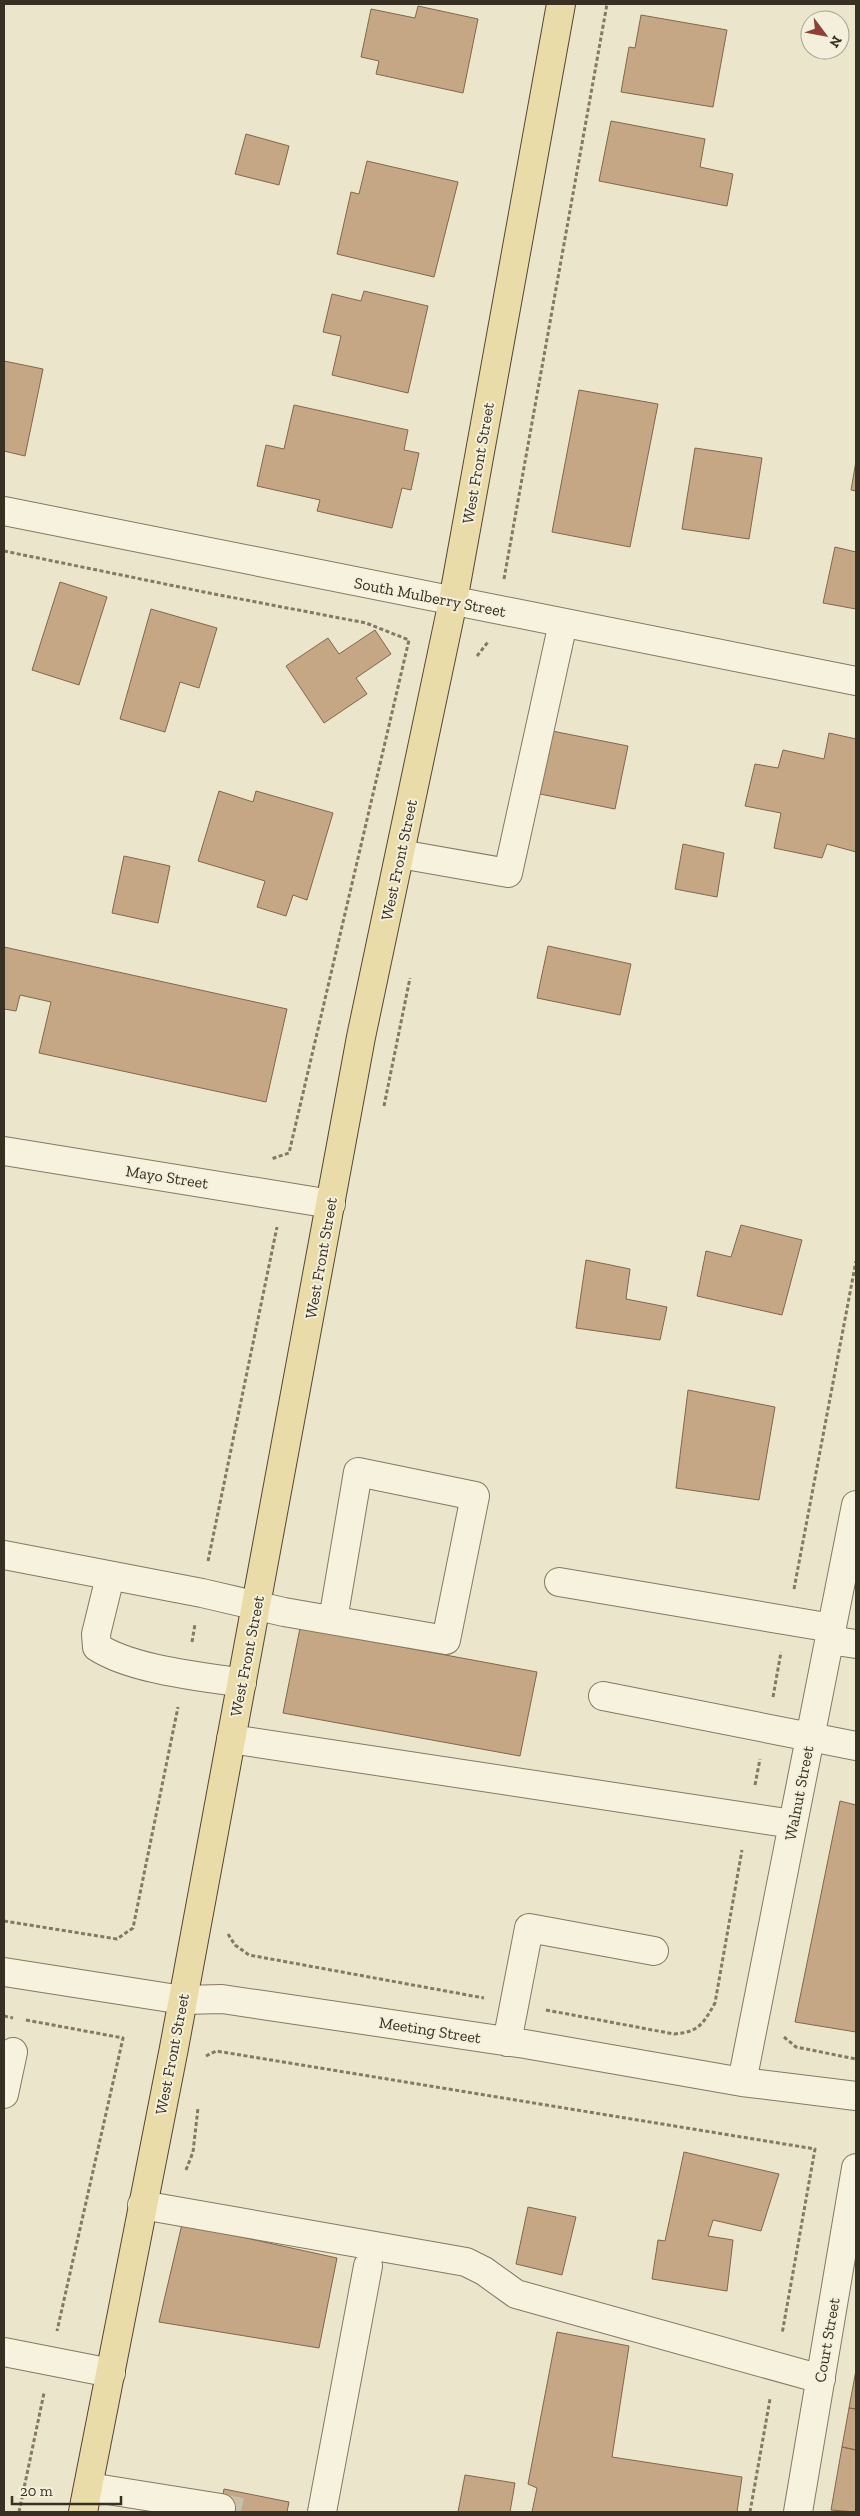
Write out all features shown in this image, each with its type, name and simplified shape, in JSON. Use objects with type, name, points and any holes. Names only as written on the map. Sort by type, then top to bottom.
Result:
[{"type":"main road","name":"West Front Street","points":[[86,2500],[183,2000],[362,1037],[453,601],[561,4]]},
{"type":"street","name":"South Mulberry Street","points":[[4,511],[856,681]]},
{"type":"street","points":[[400,854],[508,874],[563,623]]},
{"type":"street","name":"Mayo Street","points":[[4,1151],[331,1204]]},
{"type":"street","points":[[4,1555],[110,1577],[202,1593],[284,1612],[446,1640],[475,1496],[358,1472],[333,1620]]},
{"type":"street","name":"Walnut Street","points":[[742,2082],[830,1634],[852,1543],[856,1505]]},
{"type":"street","points":[[110,1577],[96,1634],[97,1647],[112,1657],[185,1674],[242,1683]]},
{"type":"street","points":[[559,1582],[787,1620],[856,1644]]},
{"type":"street","points":[[603,1696],[856,1746]]},
{"type":"street","points":[[231,1739],[793,1824]]},
{"type":"street","points":[[507,2042],[516,2004],[529,1928],[654,1951]]},
{"type":"street","name":"Meeting Street","points":[[4,1972],[183,2000],[222,1999],[507,2042],[742,2082],[856,2096]]},
{"type":"street","points":[[4,2094],[13,2052]]},
{"type":"street","name":"Court Street","points":[[798,2512],[856,2168]]},
{"type":"street","points":[[142,2205],[466,2262],[484,2271],[516,2294],[821,2379]]},
{"type":"street","points":[[322,2512],[368,2266]]},
{"type":"street","points":[[4,2352],[111,2373]]},
{"type":"street","points":[[86,2500],[221,2508]]},
{"type":"path","points":[[503,582],[607,4]]},
{"type":"path","points":[[4,551],[366,623],[409,640],[289,1152],[274,1159],[265,1158]]},
{"type":"path","points":[[476,658],[489,641],[496,641]]},
{"type":"path","points":[[382,1116],[411,970]]},
{"type":"path","points":[[4,1921],[117,1939],[133,1928],[278,1221]]},
{"type":"path","points":[[225,1929],[235,1945],[249,1955],[674,2034],[692,2032],[706,2020],[715,2003],[748,1817],[767,1729],[856,1260]]},
{"type":"path","points":[[4,2016],[123,2038],[50,2361],[19,2512]]},
{"type":"path","points":[[796,2047],[856,2059]]},
{"type":"path","points":[[204,2057],[216,2051],[815,2149],[750,2512]]},
{"type":"path","points":[[170,2210],[193,2152],[198,2105]]},
{"type":"building","points":[[418,6],[478,19],[463,93],[376,74],[379,61],[361,57],[371,9],[415,18]]},
{"type":"building","points":[[641,15],[727,30],[713,107],[621,92],[629,47],[635,48]]},
{"type":"building","points":[[611,121],[705,139],[700,167],[733,174],[727,206],[599,181]]},
{"type":"building","points":[[246,134],[289,146],[279,185],[235,174]]},
{"type":"building","points":[[367,161],[458,182],[434,277],[337,254],[351,192],[359,194]]},
{"type":"building","points":[[364,291],[428,306],[408,393],[332,375],[341,336],[323,332],[332,294],[361,301]]},
{"type":"building","points":[[4,361],[43,369],[25,456],[4,451]]},
{"type":"building","points":[[579,390],[658,404],[630,547],[552,532]]},
{"type":"building","points":[[294,405],[408,430],[404,450],[419,453],[411,490],[402,488],[392,528],[317,511],[320,500],[257,486],[266,445],[284,449]]},
{"type":"building","points":[[695,448],[762,458],[749,539],[682,529]]},
{"type":"building","points":[[856,461],[856,491],[851,490]]},
{"type":"building","points":[[835,547],[856,552],[856,609],[823,603]]},
{"type":"building","points":[[60,582],[107,597],[79,685],[32,670]]},
{"type":"building","points":[[151,609],[217,628],[199,688],[180,682],[165,732],[120,719]]},
{"type":"building","points":[[375,630],[391,654],[356,678],[367,694],[324,723],[286,666],[328,638],[339,654]]},
{"type":"building","points":[[547,730],[628,746],[615,809],[535,793]]},
{"type":"building","points":[[829,733],[856,739],[856,852],[827,844],[822,858],[774,848],[781,813],[745,806],[755,764],[778,768],[783,750],[824,759]]},
{"type":"building","points":[[219,791],[253,802],[256,791],[333,813],[307,900],[293,895],[286,916],[257,907],[265,881],[198,861]]},
{"type":"building","points":[[683,844],[724,853],[717,897],[675,889]]},
{"type":"building","points":[[124,856],[170,866],[158,923],[112,913]]},
{"type":"building","points":[[548,946],[631,964],[620,1015],[537,998]]},
{"type":"building","points":[[4,947],[287,1009],[266,1102],[39,1053],[51,1002],[20,995],[16,1011],[4,1009]]},
{"type":"building","points":[[741,1225],[802,1240],[782,1315],[697,1296],[706,1251],[731,1257]]},
{"type":"building","points":[[586,1260],[630,1269],[626,1299],[667,1307],[660,1340],[576,1328]]},
{"type":"building","points":[[688,1390],[775,1407],[759,1500],[676,1488]]},
{"type":"building","points":[[300,1628],[537,1672],[520,1756],[283,1713]]},
{"type":"building","points":[[840,1801],[856,1805],[856,2032],[795,2022]]},
{"type":"building","points":[[684,2152],[779,2174],[761,2231],[713,2220],[708,2236],[733,2240],[727,2291],[652,2279],[658,2240],[665,2241]]},
{"type":"building","points":[[528,2207],[576,2217],[562,2275],[516,2264]]},
{"type":"building","points":[[182,2224],[337,2258],[319,2348],[159,2322]]},
{"type":"building","points":[[557,2332],[629,2346],[612,2457],[742,2477],[737,2512],[532,2512],[537,2488],[528,2484]]},
{"type":"building","points":[[856,2370],[856,2409],[849,2408]]},
{"type":"building","points":[[849,2408],[856,2409],[856,2450],[842,2447]]},
{"type":"building","points":[[842,2447],[856,2450],[856,2512],[831,2510]]},
{"type":"building","points":[[465,2475],[515,2483],[510,2512],[458,2512]]},
{"type":"building","points":[[224,2489],[289,2502],[287,2512],[220,2512]]},
{"type":"tunnel","points":[[221,2508],[241,2512]]}]
